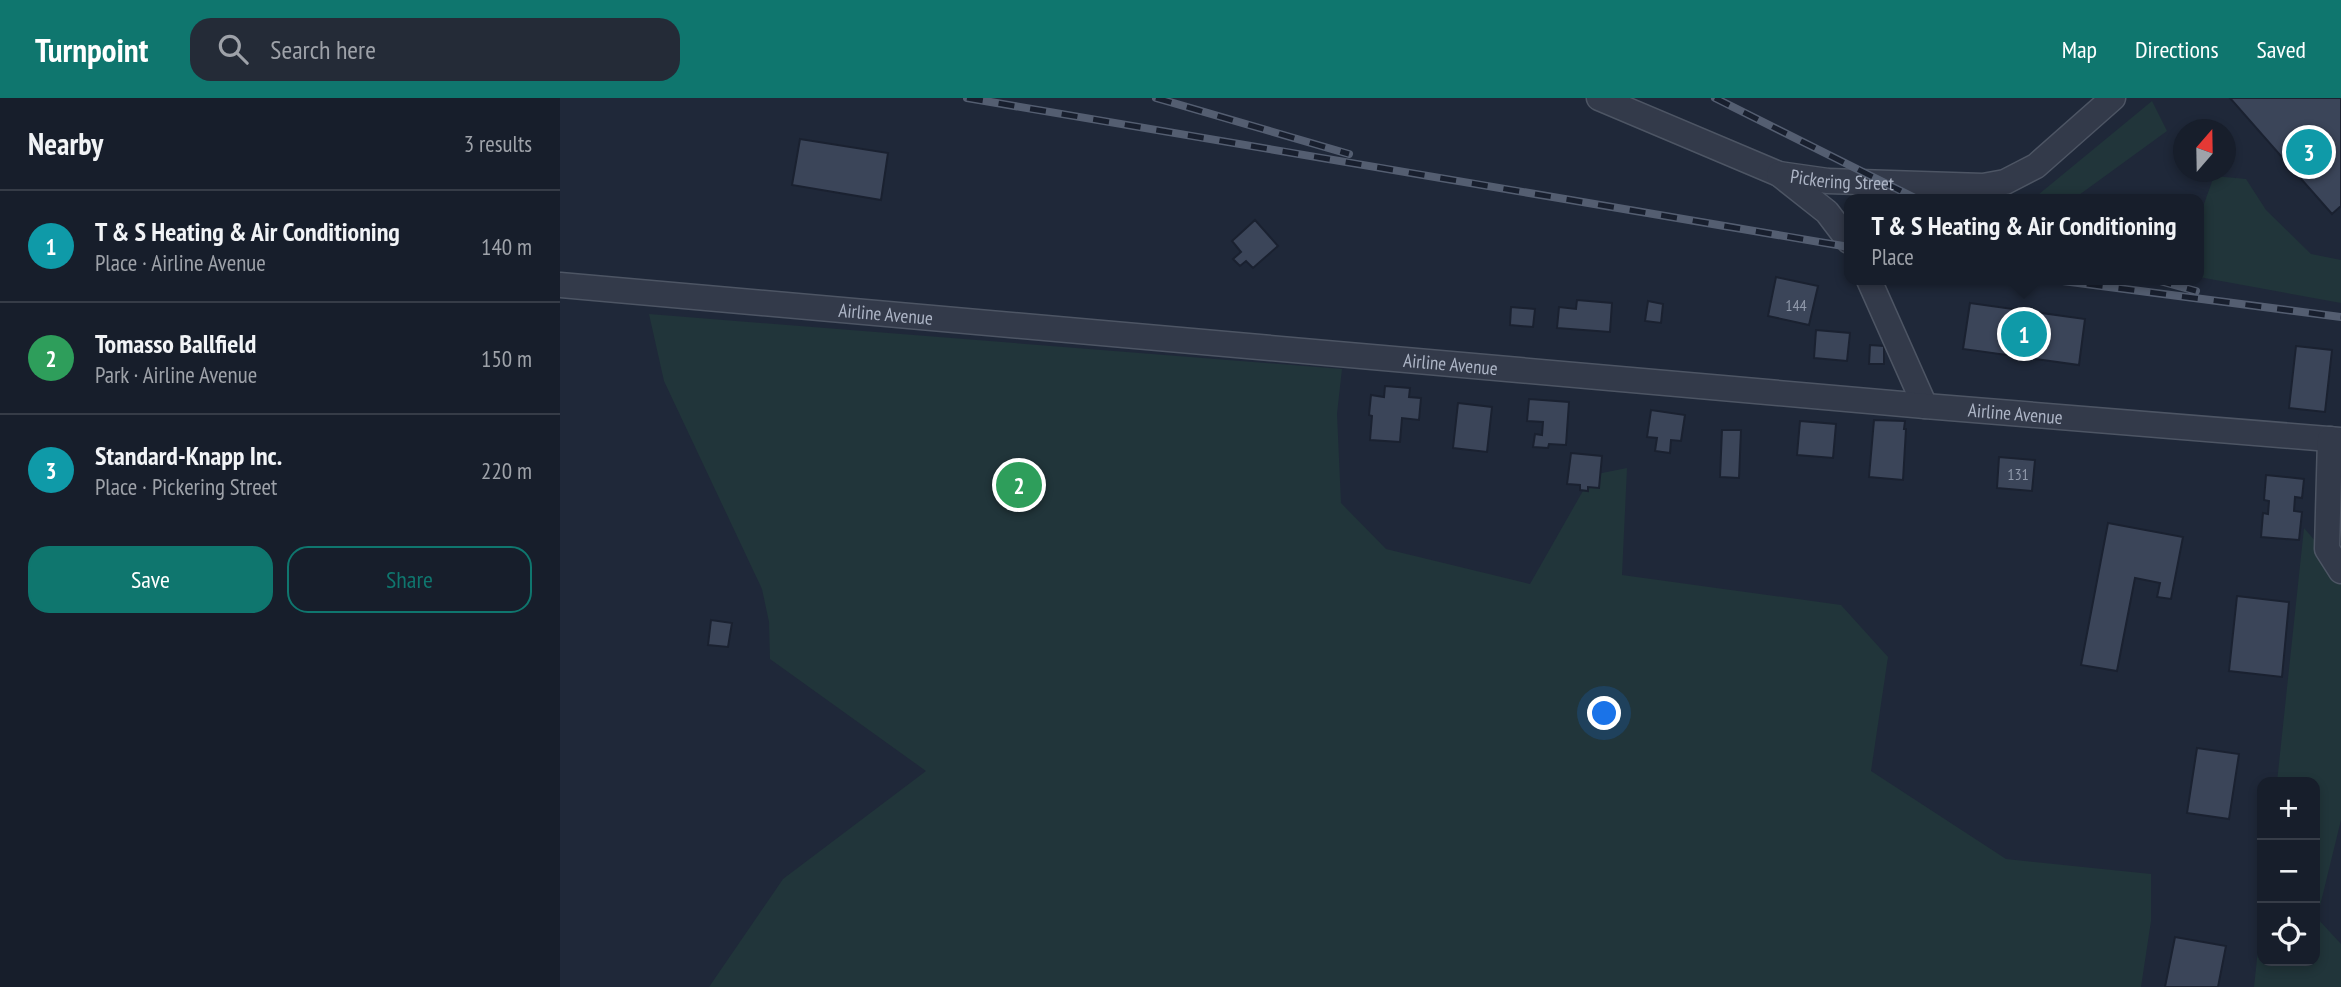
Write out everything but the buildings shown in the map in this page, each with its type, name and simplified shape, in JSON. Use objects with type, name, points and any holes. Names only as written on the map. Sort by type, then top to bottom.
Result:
[{"type":"street","name":"Pickering Street","points":[[1599,98],[1779,174],[1889,190],[1983,186],[2005,182],[2044,159],[2113,98]]},
{"type":"street","points":[[1779,174],[1826,212],[1844,235]]},
{"type":"street","name":"Airline Avenue","points":[[560,285],[2336,440]]},
{"type":"street","points":[[1871,285],[1925,406]]},
{"type":"street","points":[[2336,440],[2327,550],[2341,571]]},
{"type":"green space","points":[[2152,101],[2167,131],[2080,194],[2039,194]]},
{"type":"green space","points":[[2236,178],[2246,179],[2266,210],[2311,254],[2341,260],[2341,303],[2204,278],[2204,204],[2212,182],[2236,182]]},
{"type":"green space","points":[[649,314],[1342,369],[1337,414],[1341,503],[1386,549],[1530,584],[1592,475],[1627,468],[1622,575],[1841,605],[1888,657],[1871,771],[2006,859],[2151,874],[2151,921],[2141,987],[709,987],[783,879],[926,771],[770,659],[769,622],[762,589],[664,381]]},
{"type":"green space","points":[[2304,528],[2341,571],[2341,820],[2320,906],[2320,777],[2278,777]]},
{"type":"green space","points":[[2320,921],[2341,944],[2341,987],[2254,987],[2257,959],[2257,966],[2320,966]]},
{"type":"railway","points":[[967,98],[1844,246]]},
{"type":"railway","points":[[1156,98],[1349,154]]},
{"type":"railway","points":[[1715,98],[1907,194]]},
{"type":"railway","points":[[2094,285],[2341,317]]},
{"type":"railway","points":[[2174,285],[2196,291]]},
{"type":"place","name":"Standard-Knapp Inc.","points":[[2309,152]]},
{"type":"place","name":"T & S Heating & Air Conditioning","points":[[2024,334]]},
{"type":"place","name":"Tomasso Ballfield","points":[[1019,485]]}]
